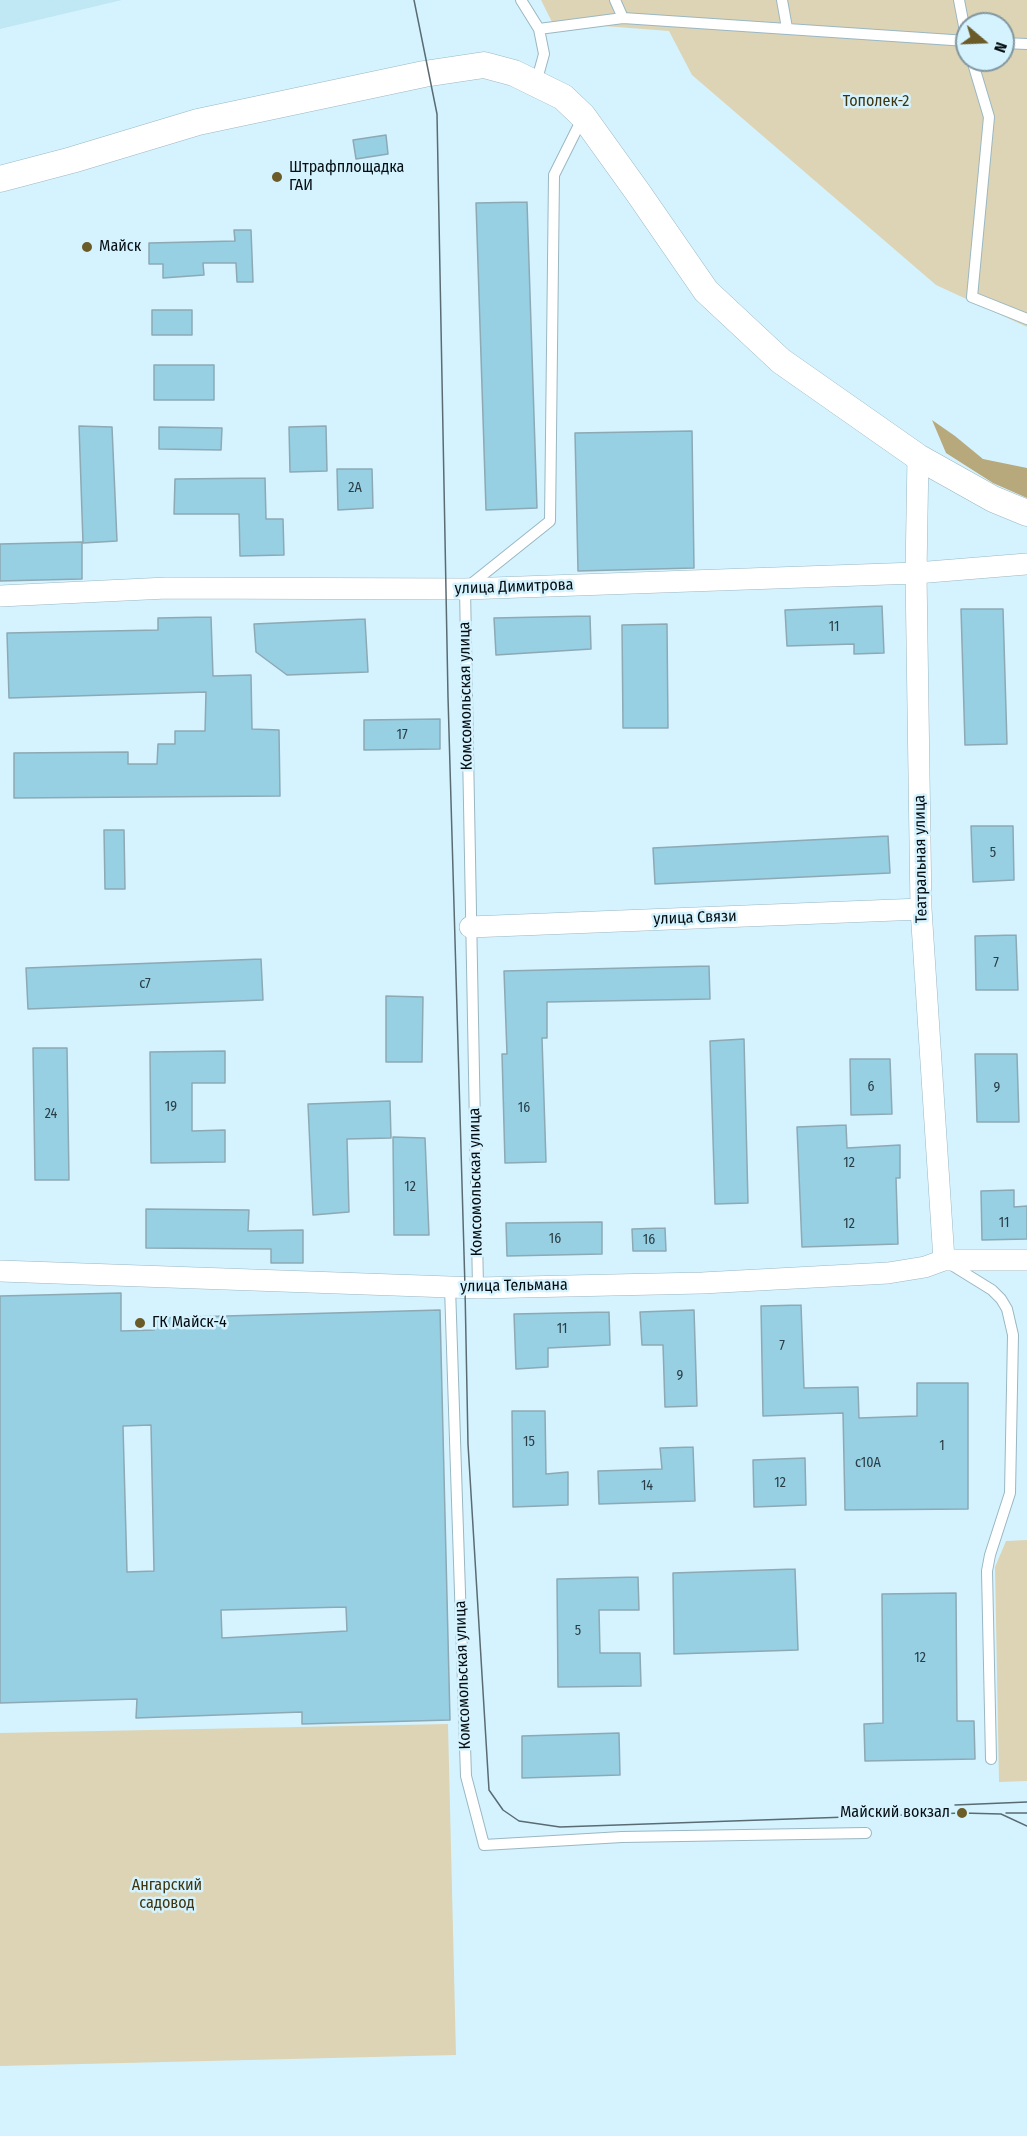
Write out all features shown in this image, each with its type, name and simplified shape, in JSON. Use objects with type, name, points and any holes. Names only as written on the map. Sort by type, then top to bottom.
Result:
[{"type":"street","points":[[0,179],[83,157],[198,122],[424,74],[484,65],[514,72],[563,97],[583,116],[706,291],[781,361],[918,458],[993,499],[1027,513]]},
{"type":"street","name":"Театральная улица","points":[[918,458],[916,573],[921,909],[944,1260]]},
{"type":"street","name":"улица Димитрова","points":[[0,596],[167,588],[465,589],[916,573],[1027,564]]},
{"type":"street","name":"улица Связи","points":[[470,927],[921,909]]},
{"type":"street","name":"улица Тельмана","points":[[0,1271],[478,1288],[702,1282],[888,1273],[925,1267],[944,1260],[1027,1260]]},
{"type":"lane","points":[[522,0],[539,29],[544,54],[536,83]]},
{"type":"lane","points":[[615,0],[623,18]]},
{"type":"lane","points":[[782,0],[787,28]]},
{"type":"lane","points":[[539,29],[623,18],[955,40]]},
{"type":"lane","points":[[976,72],[989,117],[972,297],[1027,319]]},
{"type":"lane","points":[[465,589],[549,521],[554,175],[583,116]]},
{"type":"lane","name":"Комсомольская улица","points":[[465,589],[478,1288]]},
{"type":"lane","points":[[944,1260],[992,1290],[1002,1299],[1007,1309],[1013,1335],[1010,1493],[987,1571],[992,1759]]},
{"type":"lane","name":"Комсомольская улица","points":[[450,1287],[466,1776],[484,1845],[622,1837],[866,1833]]},
{"type":"shaded area","points":[[0,0],[122,0],[0,29]]},
{"type":"shaded area","points":[[932,420],[983,459],[1027,468],[1027,498],[993,483],[946,453]]},
{"type":"green space","name":"Тополек-2","points":[[541,0],[1027,0],[1027,327],[936,285],[692,75],[669,31],[552,22]]},
{"type":"green space","points":[[1027,1540],[1027,1781],[999,1782],[995,1567],[1006,1541]]},
{"type":"green space","name":"Ангарский садовод","points":[[448,1724],[456,2055],[0,2066],[0,1733]]},
{"type":"building","points":[[386,135],[388,154],[356,159],[353,140]]},
{"type":"building","points":[[527,202],[537,508],[486,510],[476,203]]},
{"type":"building","points":[[234,230],[251,230],[253,282],[237,282],[236,263],[203,263],[204,275],[163,278],[163,264],[149,264],[149,243],[235,241]]},
{"type":"building","points":[[152,310],[192,310],[192,335],[152,335]]},
{"type":"building","points":[[154,365],[214,365],[214,400],[154,400]]},
{"type":"building","points":[[79,426],[112,427],[117,541],[83,543]]},
{"type":"building","points":[[326,426],[327,471],[290,472],[289,427]]},
{"type":"building","points":[[159,427],[222,428],[221,450],[159,449]]},
{"type":"building","points":[[692,431],[694,568],[578,571],[575,433]]},
{"type":"building","points":[[337,469],[372,469],[373,508],[338,510]]},
{"type":"building","points":[[265,478],[266,519],[283,519],[284,555],[240,556],[239,514],[174,514],[175,479]]},
{"type":"building","points":[[82,542],[82,579],[0,581],[0,544]]},
{"type":"building","points":[[882,606],[884,653],[854,654],[854,644],[787,646],[785,610]]},
{"type":"building","points":[[961,609],[1003,609],[1007,744],[965,745]]},
{"type":"building","points":[[590,616],[591,649],[496,655],[494,618]]},
{"type":"building","points":[[211,617],[213,676],[251,675],[252,729],[279,730],[280,796],[14,798],[14,753],[128,752],[128,764],[157,764],[158,744],[175,744],[175,731],[205,731],[206,692],[9,698],[7,633],[158,630],[158,618]]},
{"type":"building","points":[[365,619],[368,672],[287,675],[256,652],[254,624]]},
{"type":"building","points":[[667,624],[668,728],[623,728],[622,625]]},
{"type":"building","points":[[440,719],[440,749],[364,750],[364,720]]},
{"type":"building","points":[[971,826],[1013,826],[1014,880],[973,882]]},
{"type":"building","points":[[104,830],[124,830],[125,889],[105,889]]},
{"type":"building","points":[[888,836],[890,873],[655,884],[653,848]]},
{"type":"building","points":[[1016,935],[1018,990],[976,990],[975,936]]},
{"type":"building","points":[[261,959],[263,1000],[28,1009],[26,968]]},
{"type":"building","points":[[709,966],[710,999],[547,1002],[547,1038],[542,1038],[546,1162],[505,1163],[502,1054],[507,1054],[504,971]]},
{"type":"building","points":[[386,996],[423,997],[422,1062],[386,1062]]},
{"type":"building","points":[[744,1039],[748,1203],[715,1204],[710,1041]]},
{"type":"building","points":[[33,1048],[67,1048],[69,1180],[35,1180]]},
{"type":"building","points":[[225,1051],[225,1083],[192,1083],[192,1131],[225,1130],[225,1162],[151,1163],[150,1052]]},
{"type":"building","points":[[975,1054],[1017,1054],[1019,1122],[977,1122]]},
{"type":"building","points":[[850,1059],[890,1059],[892,1114],[851,1115]]},
{"type":"building","points":[[390,1101],[391,1138],[347,1139],[349,1212],[313,1215],[308,1104]]},
{"type":"building","points":[[846,1125],[847,1148],[900,1145],[900,1178],[896,1178],[898,1244],[802,1247],[797,1127]]},
{"type":"building","points":[[393,1137],[425,1138],[429,1235],[394,1235]]},
{"type":"building","points":[[1014,1190],[1014,1207],[1027,1206],[1027,1239],[982,1240],[981,1191]]},
{"type":"building","points":[[146,1209],[249,1210],[248,1231],[303,1230],[303,1263],[271,1263],[271,1249],[146,1248]]},
{"type":"building","points":[[602,1222],[602,1254],[507,1256],[506,1223]]},
{"type":"building","points":[[665,1228],[666,1251],[633,1251],[632,1229]]},
{"type":"building","points":[[121,1293],[121,1331],[154,1330],[154,1318],[440,1310],[450,1720],[302,1724],[302,1712],[136,1718],[137,1699],[0,1703],[0,1296]],"holes":[[[151,1425],[154,1571],[127,1572],[123,1426]],[[346,1607],[347,1631],[222,1638],[221,1610]]]},
{"type":"building","points":[[801,1305],[804,1388],[858,1387],[859,1418],[917,1416],[917,1383],[968,1383],[968,1509],[845,1510],[843,1413],[763,1416],[761,1306]]},
{"type":"building","points":[[694,1310],[697,1406],[665,1407],[663,1345],[642,1345],[640,1312]]},
{"type":"building","points":[[609,1312],[610,1345],[548,1348],[548,1367],[516,1369],[514,1314]]},
{"type":"building","points":[[512,1411],[545,1411],[546,1474],[568,1472],[568,1505],[513,1507]]},
{"type":"building","points":[[693,1447],[695,1501],[599,1504],[598,1471],[662,1469],[660,1448]]},
{"type":"building","points":[[805,1458],[806,1505],[754,1507],[753,1460]]},
{"type":"building","points":[[795,1569],[798,1650],[674,1654],[673,1573]]},
{"type":"building","points":[[638,1577],[639,1610],[599,1610],[600,1653],[640,1653],[641,1686],[558,1687],[557,1579]]},
{"type":"building","points":[[956,1593],[957,1721],[974,1721],[975,1759],[865,1761],[864,1724],[883,1723],[882,1594]]},
{"type":"building","points":[[619,1733],[620,1775],[522,1778],[522,1736]]},
{"type":"tram line","points":[[414,0],[437,114],[448,697],[468,1444],[489,1790],[503,1810],[519,1821],[560,1827],[962,1813],[1001,1814],[1027,1826]]},
{"type":"tram line","points":[[955,1805],[1027,1802]]},
{"type":"tram line","points":[[1006,1813],[1027,1813]]},
{"type":"place","name":"Штрафплощадка ГАИ","points":[[277,177]]},
{"type":"place","name":"Майск","points":[[87,247]]},
{"type":"place","name":"ГК Майск-4","points":[[140,1323]]},
{"type":"place","name":"Майский вокзал","points":[[962,1813]]}]
